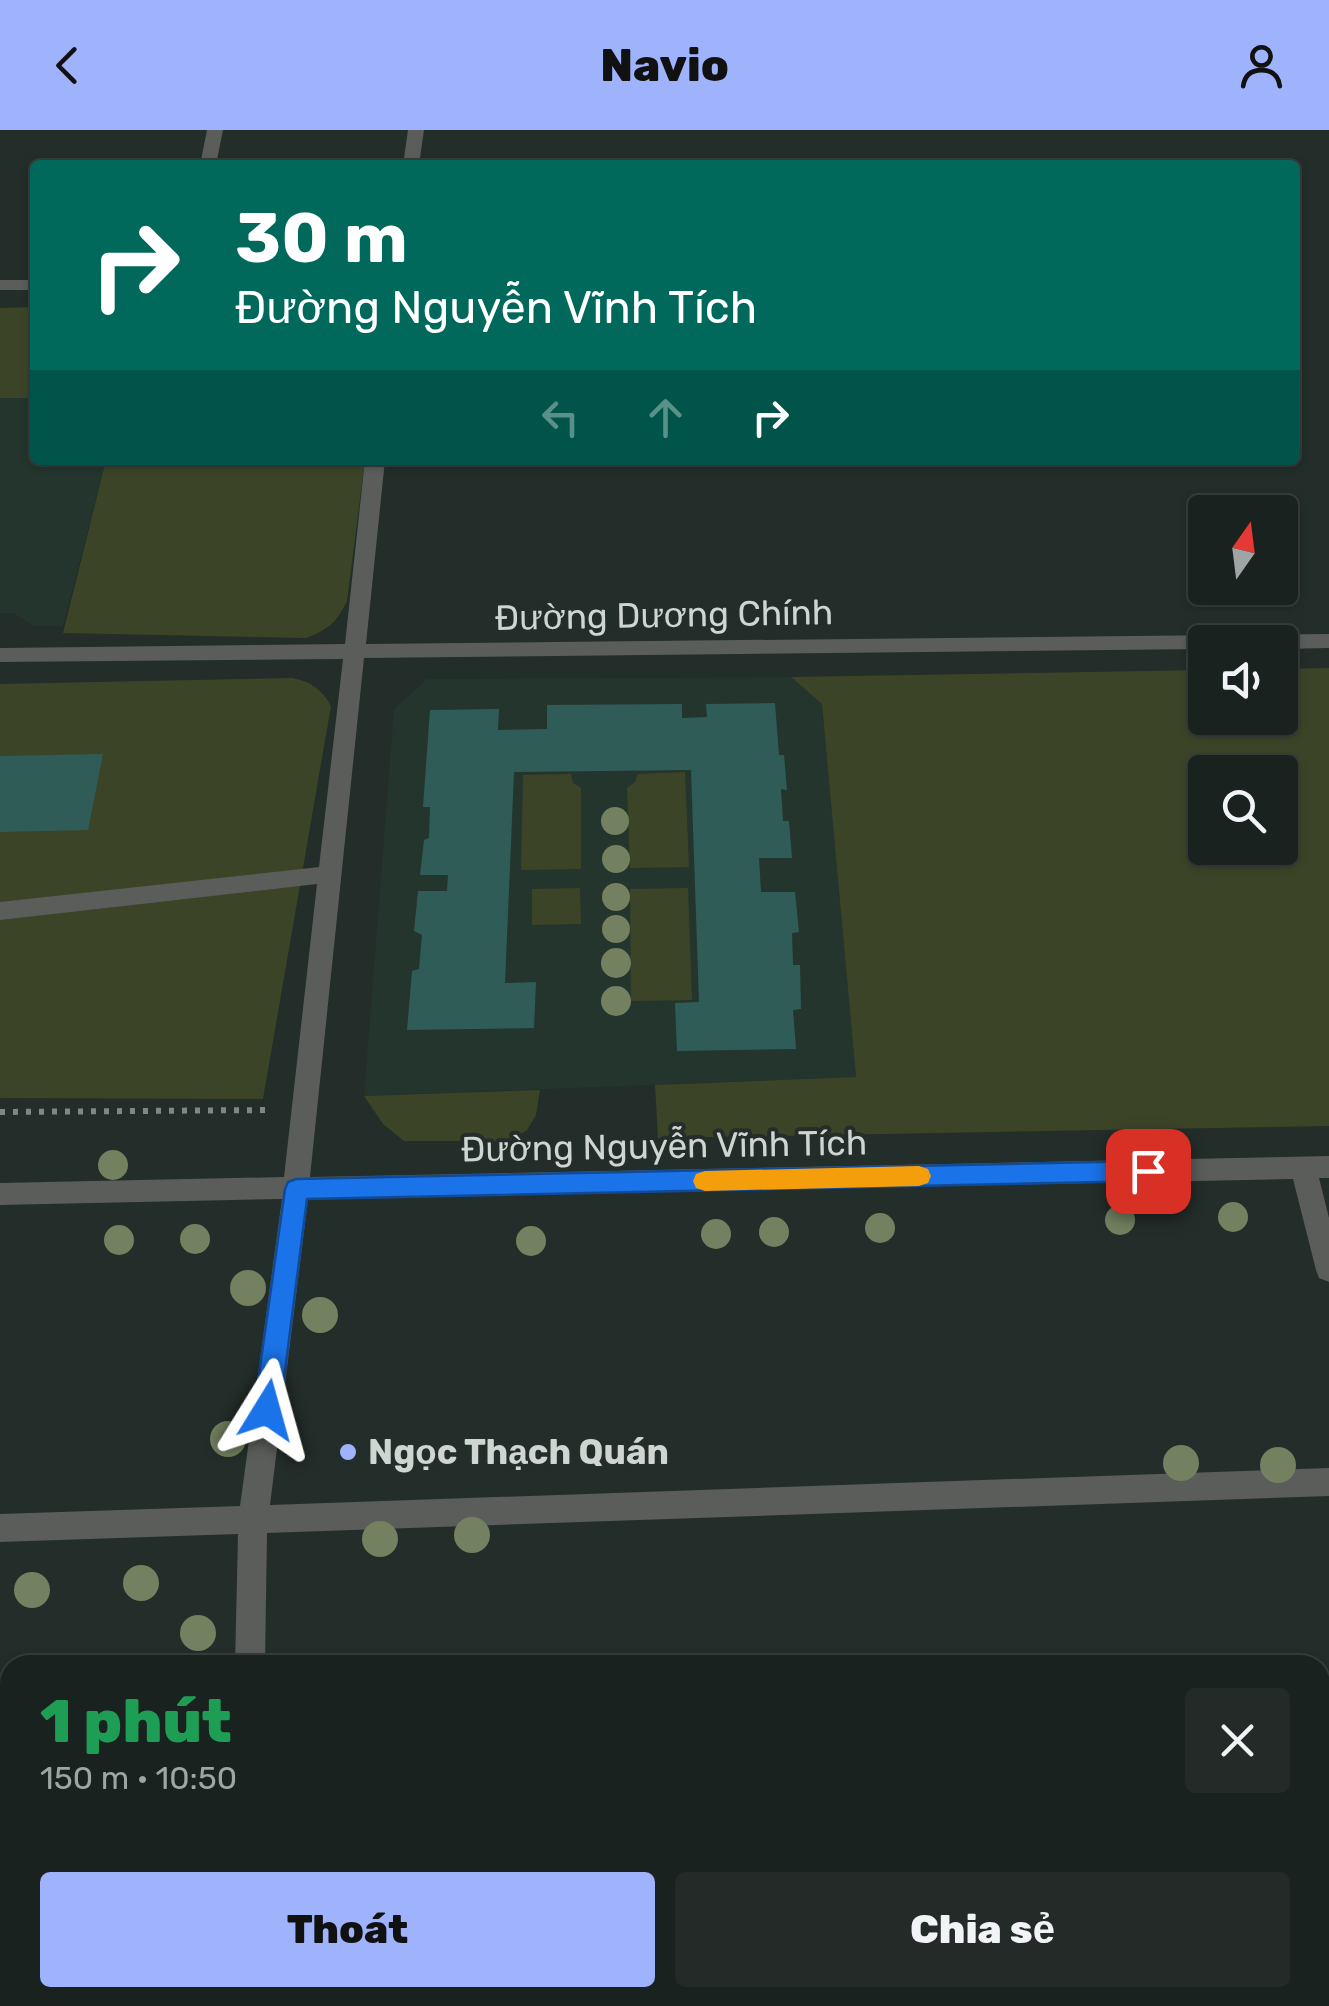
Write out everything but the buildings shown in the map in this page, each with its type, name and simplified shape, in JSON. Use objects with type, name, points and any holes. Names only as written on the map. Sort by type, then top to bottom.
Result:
[{"type":"street","points":[[209,160],[215,130]]},
{"type":"street","points":[[412,160],[416,130]]},
{"type":"street","points":[[0,285],[30,285]]},
{"type":"street","points":[[250,1655],[253,1520],[306,1110],[374,465]]},
{"type":"street","name":"Đường Dương Chính","points":[[0,655],[1329,641]]},
{"type":"street","points":[[0,911],[332,874]]},
{"type":"street","points":[[1316,1168],[1329,1270]]},
{"type":"street","name":"Đường Nguyễn Vĩnh Tích","points":[[0,1194],[1316,1168]]},
{"type":"street","points":[[0,1528],[1329,1482]]},
{"type":"path","points":[[0,1112],[306,1110]]},
{"type":"shaded area","points":[[0,398],[30,398],[30,465],[105,465],[63,626],[33,626],[14,613],[0,613]]},
{"type":"shaded area","points":[[791,677],[822,704],[856,1077],[364,1096],[394,709],[427,679]]},
{"type":"green space","points":[[30,307],[30,398],[0,398],[0,308]]},
{"type":"green space","points":[[105,465],[364,465],[347,601],[326,628],[306,638],[63,633]]},
{"type":"green space","points":[[1329,668],[1329,1126],[658,1138],[655,1085],[856,1077],[822,704],[791,677],[1188,670],[1188,735],[1298,735],[1298,669]]},
{"type":"green space","points":[[292,678],[315,687],[331,706],[263,1099],[0,1098],[0,684]]},
{"type":"green space","points":[[685,772],[689,867],[630,868],[627,788],[638,774]]},
{"type":"green space","points":[[571,774],[573,783],[581,788],[581,869],[521,870],[523,775]]},
{"type":"green space","points":[[580,888],[581,924],[532,925],[532,889]]},
{"type":"green space","points":[[688,888],[692,1000],[631,1001],[630,889]]},
{"type":"green space","points":[[540,1090],[536,1115],[527,1130],[511,1141],[404,1141],[383,1124],[364,1096]]},
{"type":"slow traffic","points":[[705,1181],[919,1176]]},
{"type":"place","name":"Ngọc Thạch Quán","points":[[348,1452]]},
{"type":"route","points":[[267,1410],[296,1189],[1148,1171]]}]
